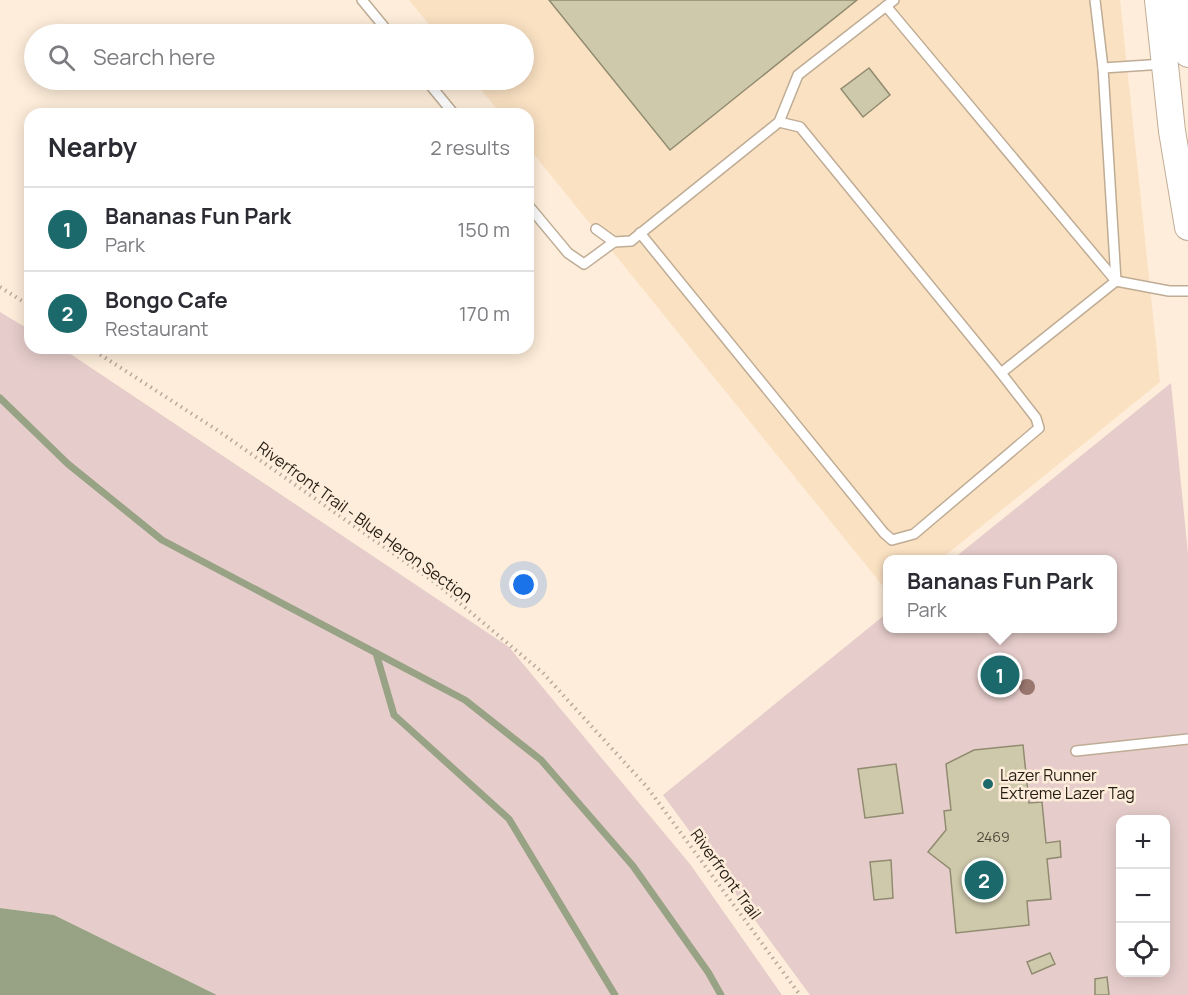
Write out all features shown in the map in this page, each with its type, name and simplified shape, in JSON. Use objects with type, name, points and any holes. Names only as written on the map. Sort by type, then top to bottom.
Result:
[{"type":"main road","points":[[1158,0],[1177,59]]},
{"type":"main road","points":[[1183,0],[1172,131],[1188,227]]},
{"type":"lane","points":[[362,0],[382,24]]},
{"type":"lane","points":[[1095,0],[1103,68],[1116,281]]},
{"type":"lane","points":[[534,212],[568,253],[584,264],[614,242],[631,241],[779,122],[798,75],[890,3],[1116,281],[1169,291],[1188,291]]},
{"type":"lane","points":[[1103,68],[1177,59]]},
{"type":"lane","points":[[434,90],[449,108]]},
{"type":"lane","points":[[640,233],[892,540],[914,534],[1039,428],[1035,418],[1001,373],[800,127],[779,122]]},
{"type":"lane","points":[[596,229],[614,242]]},
{"type":"lane","points":[[1001,373],[1116,281]]},
{"type":"lane","points":[[1076,751],[1188,739]]},
{"type":"path","points":[[0,287],[24,302]]},
{"type":"path","name":"Riverfront Trail - Blue Heron Section","points":[[99,354],[217,430],[437,584],[543,673],[629,769]]},
{"type":"path","name":"Riverfront Trail","points":[[629,769],[663,809],[800,995]]},
{"type":"shaded area","points":[[409,0],[1120,0],[1160,382],[946,555],[883,555],[883,586],[534,154],[534,108],[496,108],[481,90],[534,90],[534,24],[429,24]]},
{"type":"shaded area","points":[[0,312],[24,326],[24,354],[70,354],[509,647],[690,864],[782,995],[217,995],[54,915],[0,908]]},
{"type":"shaded area","points":[[1171,383],[1188,554],[1188,995],[810,995],[663,795],[883,616],[883,633],[1117,633],[1117,555],[958,555]]},
{"type":"shaded area","points":[[0,908],[54,915],[217,995],[0,995]]},
{"type":"building","points":[[549,0],[857,0],[670,150]]},
{"type":"building","points":[[869,68],[890,95],[863,117],[841,89]]},
{"type":"building","points":[[1023,745],[1029,803],[1042,802],[1046,843],[1060,841],[1061,857],[1047,859],[1051,899],[1027,901],[1029,925],[956,933],[950,869],[928,852],[946,830],[944,811],[951,810],[946,764],[974,750]]},
{"type":"building","points":[[896,764],[903,813],[865,818],[858,769]]},
{"type":"building","points":[[891,860],[893,898],[874,900],[870,862]]},
{"type":"building","points":[[1050,953],[1055,964],[1032,974],[1027,962]]},
{"type":"building","points":[[1107,977],[1109,995],[1095,995],[1095,979]]},
{"type":"waterway","points":[[0,398],[68,464],[162,540],[465,700],[541,760],[633,866],[708,972],[721,995]]},
{"type":"waterway","points":[[376,653],[394,715],[509,819],[615,995]]},
{"type":"place","name":"Bananas Fun Park","points":[[1000,675]]},
{"type":"place","name":"Lazer Runner Extreme Lazer Tag","points":[[988,784]]},
{"type":"place","name":"Bongo Cafe","points":[[984,880]]}]
